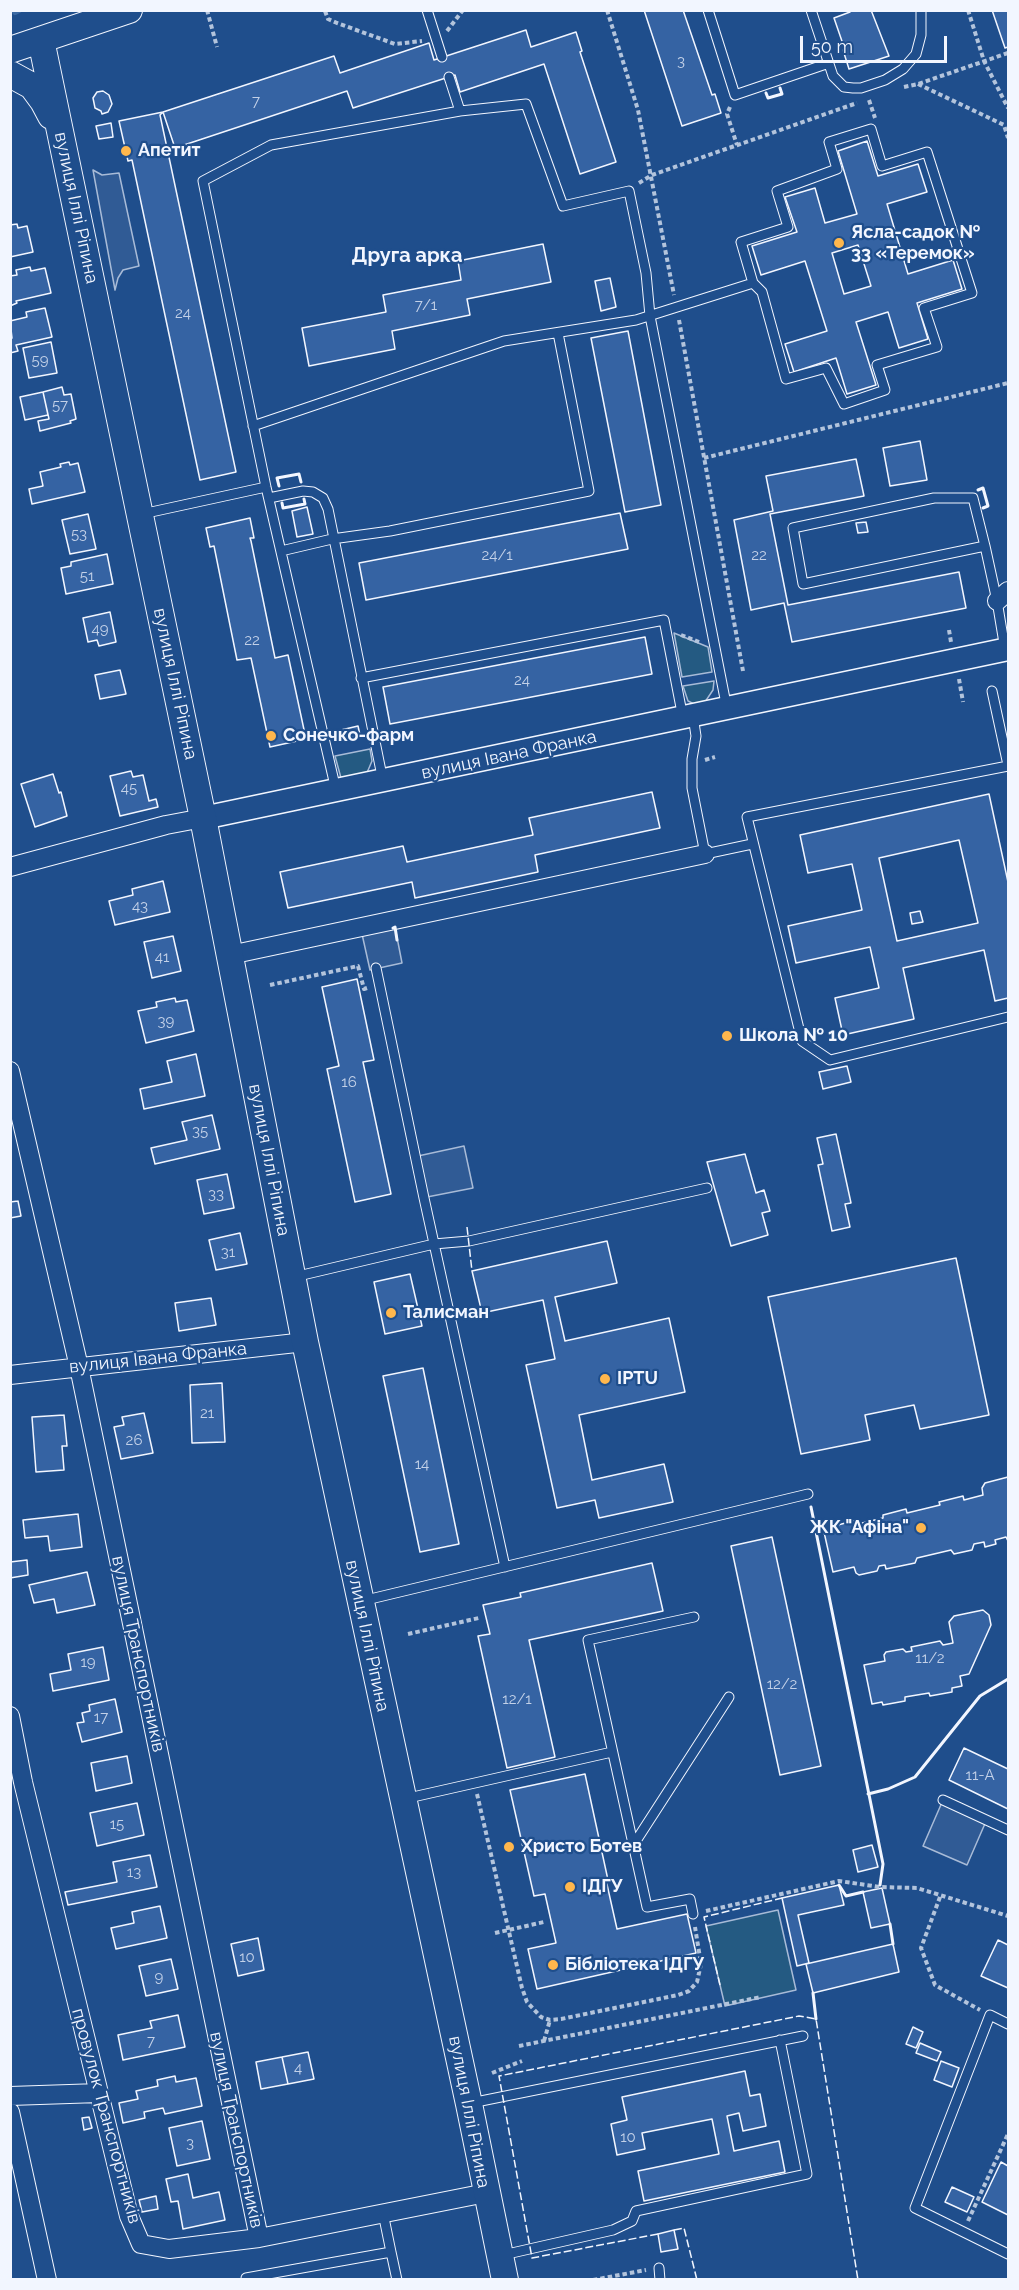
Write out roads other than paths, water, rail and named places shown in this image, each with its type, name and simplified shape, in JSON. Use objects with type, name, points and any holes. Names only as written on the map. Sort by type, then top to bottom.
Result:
[{"type":"main road","points":[[10,50],[129,10]]},
{"type":"main road","name":"вулиця Іллі Ріпина","points":[[41,40],[203,818],[305,1342],[502,2267]]},
{"type":"main road","points":[[10,74],[32,86],[44,101],[62,141]]},
{"type":"street","name":"вулиця Івана Франка","points":[[10,867],[166,825],[384,782],[1007,649]]},
{"type":"street","points":[[230,954],[705,854]]},
{"type":"street","name":"вулиця Транспортників","points":[[10,1071],[79,1367],[259,2238]]},
{"type":"street","name":"вулиця Івана Франка","points":[[10,1375],[305,1342]]},
{"type":"street","name":"провулок Транспортників","points":[[10,1716],[17,1783],[129,2216],[141,2244],[169,2249],[259,2238],[486,2193]]},
{"type":"street","points":[[10,2096],[99,2093]]},
{"type":"street","points":[[10,2112],[47,2280]]},
{"type":"lane","points":[[427,10],[442,57]]},
{"type":"lane","points":[[708,10],[735,95],[829,63]]},
{"type":"lane","points":[[811,10],[833,76],[844,87],[853,88],[861,88],[885,80],[903,69],[916,54],[921,35],[921,10]]},
{"type":"lane","points":[[449,77],[460,111]]},
{"type":"lane","points":[[337,791],[266,487],[203,181],[271,145],[460,111],[526,104],[563,206],[629,190],[727,708]]},
{"type":"lane","points":[[871,129],[882,166],[927,152],[972,293],[924,308],[937,347],[877,365],[885,390],[844,404],[826,368],[786,379],[762,292],[753,282],[741,242],[788,227],[777,191],[837,170],[829,142],[871,129]]},
{"type":"lane","points":[[253,426],[504,341],[636,320],[753,282]]},
{"type":"lane","points":[[281,550],[332,539],[390,531],[589,491],[558,333]]},
{"type":"lane","points":[[140,515],[266,487]]},
{"type":"lane","points":[[269,498],[303,491],[313,492],[323,498],[328,509],[332,539],[384,782]]},
{"type":"lane","points":[[985,546],[803,584],[793,528],[934,498],[973,498],[985,546],[1003,596],[1007,649]]},
{"type":"lane","points":[[361,678],[664,620],[688,717],[696,736],[692,759],[692,788],[705,854],[753,844]]},
{"type":"lane","points":[[992,692],[1008,766],[747,817],[802,1041],[831,1060],[1008,1017]]},
{"type":"lane","points":[[376,969],[505,1567]]},
{"type":"lane","points":[[292,1277],[434,1244],[469,1241],[707,1188]]},
{"type":"lane","points":[[360,1602],[808,1494]]},
{"type":"lane","points":[[693,1914],[690,1899],[647,1907],[588,1640],[694,1617]]},
{"type":"lane","points":[[634,1844],[729,1697]]},
{"type":"lane","points":[[402,1799],[612,1752]]},
{"type":"lane","points":[[943,1800],[1008,1830]]},
{"type":"lane","points":[[1008,2024],[990,2015],[915,2208],[1008,2254]]},
{"type":"lane","points":[[469,2104],[803,2036]]},
{"type":"lane","points":[[502,2267],[613,2230],[632,2221],[636,2211],[807,2174],[780,2040]]},
{"type":"lane","points":[[383,2213],[397,2280]]},
{"type":"lane","points":[[246,2280],[246,2278],[391,2252]]},
{"type":"lane","points":[[659,2268],[660,2280]]},
{"type":"waterway","points":[[15,12],[19,10]]},
{"type":"place","name":"Апетит","points":[[126,151]]},
{"type":"place","name":"Ясла-садок № 33 «Теремок»","points":[[839,243]]},
{"type":"place","name":"Сонечко-фарм","points":[[271,736]]},
{"type":"place","name":"Школа № 10","points":[[727,1036]]},
{"type":"place","name":"Талисман","points":[[391,1313]]},
{"type":"place","name":"IPTU","points":[[605,1379]]},
{"type":"place","name":"ЖК \"Афіна\"","points":[[921,1528]]},
{"type":"place","name":"Христо Ботев","points":[[509,1847]]},
{"type":"place","name":"ІДГУ","points":[[570,1887]]},
{"type":"place","name":"Бібліотека ІДГУ","points":[[553,1965]]},
{"type":"district","name":"Друга арка","points":[[407,256]]}]
